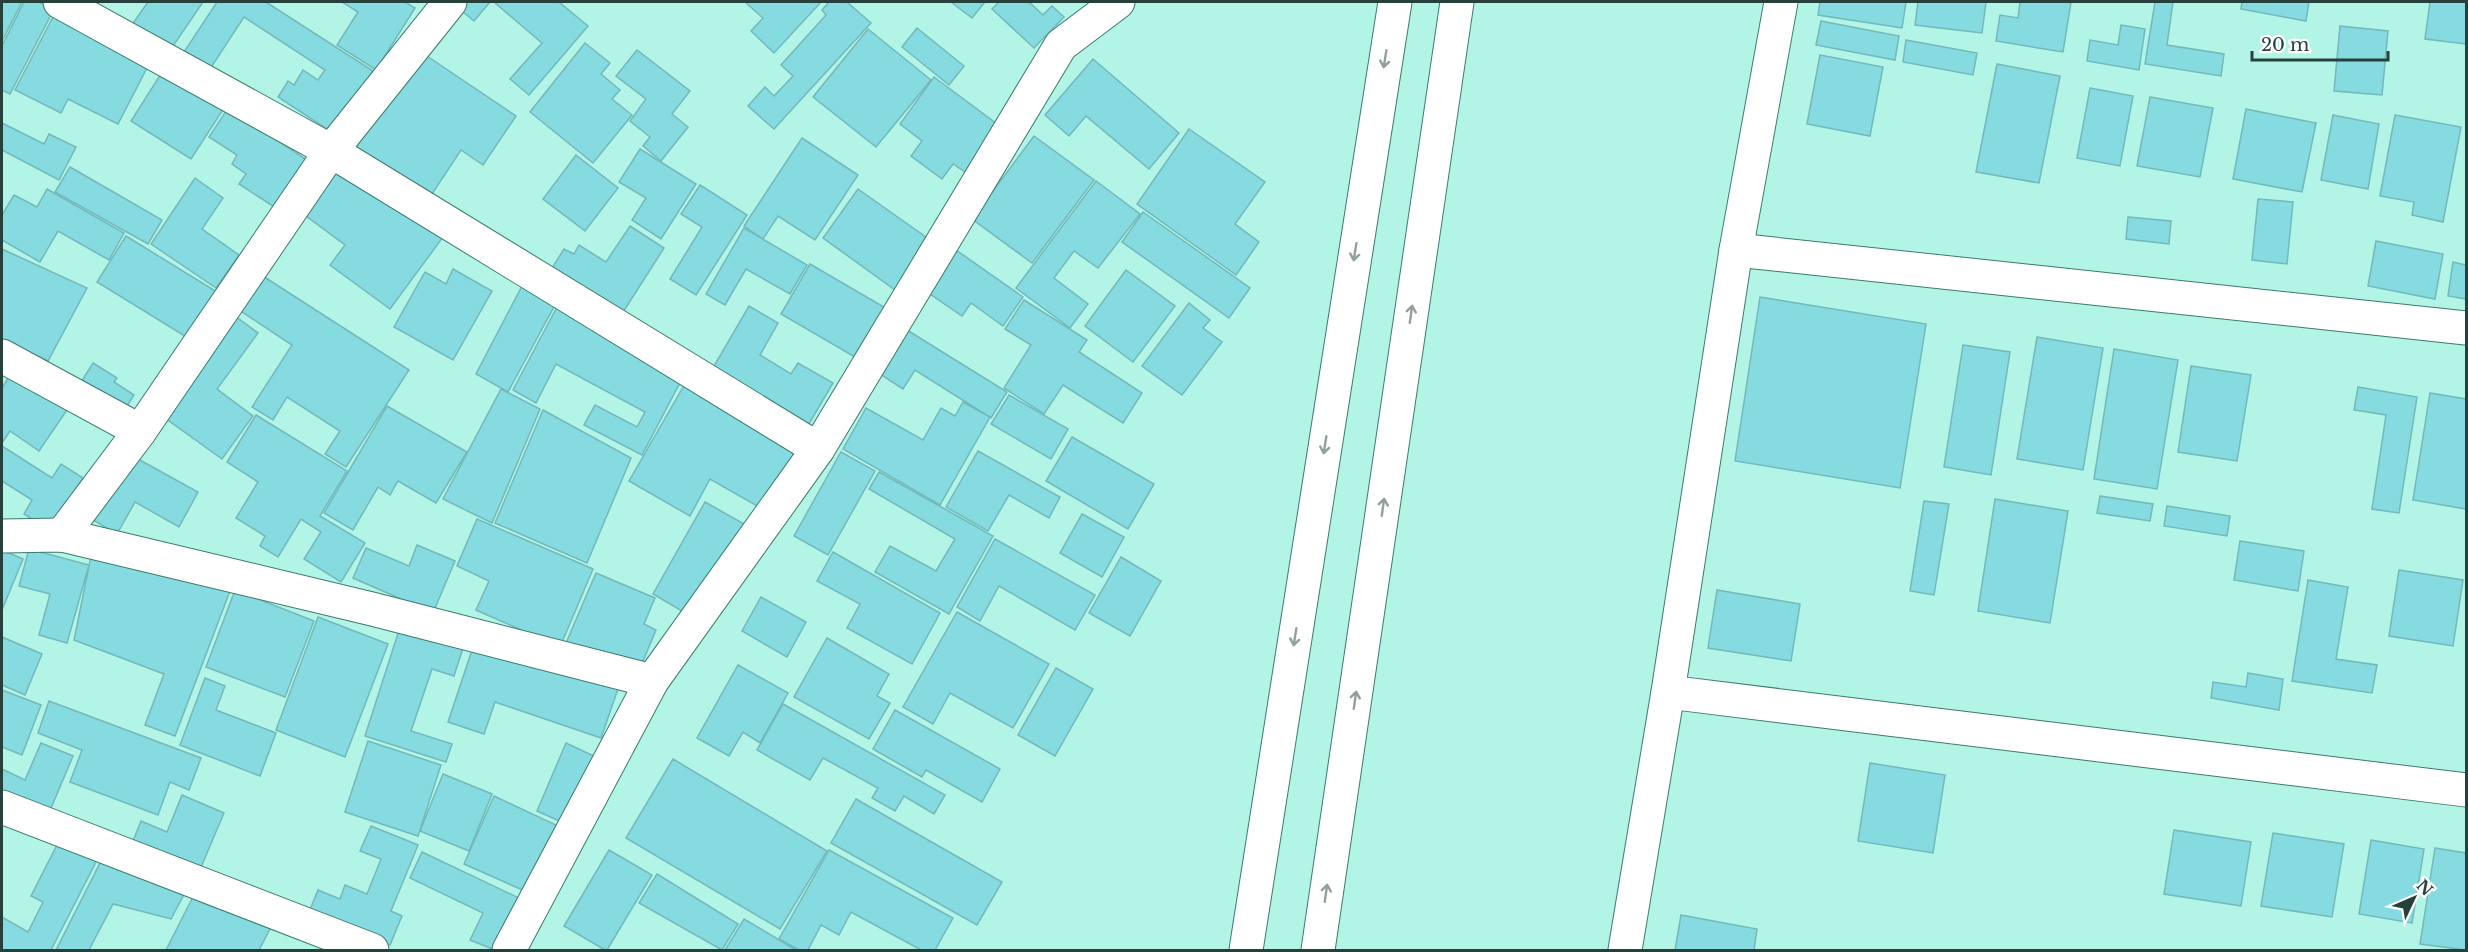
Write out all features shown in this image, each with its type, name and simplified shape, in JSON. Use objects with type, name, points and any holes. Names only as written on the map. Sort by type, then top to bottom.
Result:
[{"type":"street","points":[[60,2],[331,151],[818,449]]},
{"type":"street","points":[[62,535],[140,431],[331,151],[450,2]]},
{"type":"street","points":[[509,951],[652,681],[818,449],[1061,45],[1118,2]]},
{"type":"street","points":[[1246,951],[1395,2]]},
{"type":"street","points":[[1318,951],[1457,2]]},
{"type":"street","points":[[1625,951],[1668,692],[1736,250],[1781,2]]},
{"type":"street","points":[[1736,250],[2466,327]]},
{"type":"street","points":[[2,356],[140,431]]},
{"type":"street","points":[[2,536],[62,535],[372,609],[652,681]]},
{"type":"street","points":[[1668,692],[2466,790]]},
{"type":"street","points":[[2,807],[372,951]]},
{"type":"building","points":[[2,2],[22,2],[2,41]]},
{"type":"building","points":[[24,2],[39,2],[54,9],[10,94],[2,90],[2,46]]},
{"type":"building","points":[[148,2],[203,2],[169,52],[131,26]]},
{"type":"building","points":[[217,2],[266,2],[373,71],[333,133],[278,97],[288,81],[294,85],[303,70],[318,80],[325,70],[244,17],[210,69],[184,52]]},
{"type":"building","points":[[342,2],[405,2],[415,8],[376,70],[337,45],[358,12]]},
{"type":"building","points":[[453,2],[490,2],[474,21]]},
{"type":"building","points":[[494,2],[559,2],[588,26],[529,95],[510,79],[542,43]]},
{"type":"building","points":[[745,2],[821,2],[774,53],[751,31],[763,18]]},
{"type":"building","points":[[829,2],[847,2],[871,23],[774,129],[748,106],[765,87],[774,96],[793,76],[781,65],[826,15],[822,10]]},
{"type":"building","points":[[951,2],[985,2],[972,18]]},
{"type":"building","points":[[999,2],[1029,2],[1043,15],[1052,6],[1064,17],[1034,48],[992,9]]},
{"type":"building","points":[[1820,2],[1906,2],[1902,28],[1818,15]]},
{"type":"building","points":[[1918,2],[1986,2],[1982,33],[1915,25]]},
{"type":"building","points":[[2020,2],[2071,2],[2063,52],[1996,41],[2000,15],[2018,18]]},
{"type":"building","points":[[2155,2],[2173,2],[2167,45],[2224,54],[2221,76],[2145,64]]},
{"type":"building","points":[[2242,2],[2309,2],[2306,21],[2241,9]]},
{"type":"building","points":[[2430,2],[2466,2],[2466,44],[2425,39]]},
{"type":"building","points":[[55,13],[150,62],[118,124],[68,99],[61,113],[15,90]]},
{"type":"building","points":[[1821,21],[1899,36],[1895,60],[1816,45]]},
{"type":"building","points":[[2121,25],[2145,29],[2139,70],[2087,61],[2090,40],[2118,45]]},
{"type":"building","points":[[2340,26],[2388,31],[2382,95],[2334,91]]},
{"type":"building","points":[[917,28],[964,66],[949,85],[902,47]]},
{"type":"building","points":[[868,29],[931,80],[876,147],[813,97]]},
{"type":"building","points":[[1906,40],[1977,53],[1973,75],[1903,62]]},
{"type":"building","points":[[585,43],[610,63],[601,74],[620,90],[612,99],[632,115],[593,163],[530,112]]},
{"type":"building","points":[[637,50],[690,91],[672,114],[688,127],[661,161],[643,146],[650,137],[630,121],[646,99],[616,76]]},
{"type":"building","points":[[421,52],[516,116],[483,165],[461,150],[430,197],[356,147]]},
{"type":"building","points":[[1820,55],[1883,67],[1870,136],[1807,124]]},
{"type":"building","points":[[1093,59],[1179,133],[1149,169],[1086,116],[1069,136],[1045,115]]},
{"type":"building","points":[[1997,64],[2060,76],[2039,183],[1976,172]]},
{"type":"building","points":[[164,69],[224,108],[191,159],[131,121]]},
{"type":"building","points":[[934,77],[1005,130],[971,176],[953,164],[942,179],[911,156],[922,141],[900,124]]},
{"type":"building","points":[[2090,88],[2133,96],[2120,166],[2077,158]]},
{"type":"building","points":[[2150,97],[2213,108],[2200,177],[2137,166]]},
{"type":"building","points":[[228,108],[313,164],[282,212],[239,184],[246,174],[232,164],[237,155],[209,137]]},
{"type":"building","points":[[2246,109],[2316,123],[2302,192],[2233,179]]},
{"type":"building","points":[[2333,115],[2379,124],[2368,189],[2321,180]]},
{"type":"building","points":[[2395,115],[2461,127],[2443,222],[2412,215],[2414,202],[2380,196]]},
{"type":"building","points":[[2,123],[44,144],[49,134],[76,147],[59,180],[2,150]]},
{"type":"building","points":[[1189,129],[1265,182],[1235,224],[1259,242],[1236,275],[1137,204]]},
{"type":"building","points":[[1034,136],[1094,180],[1032,263],[972,219]]},
{"type":"building","points":[[802,138],[858,175],[815,240],[778,216],[763,239],[744,226]]},
{"type":"building","points":[[640,149],[696,184],[661,239],[632,220],[646,198],[619,182]]},
{"type":"building","points":[[576,155],[618,188],[585,231],[543,199]]},
{"type":"building","points":[[335,158],[443,237],[390,309],[330,265],[345,245],[298,210]]},
{"type":"building","points":[[70,167],[162,220],[148,244],[55,192]]},
{"type":"building","points":[[195,178],[223,198],[202,229],[239,255],[216,288],[151,244]]},
{"type":"building","points":[[1096,181],[1140,214],[1098,268],[1074,251],[1054,278],[1088,304],[1070,328],[1016,288]]},
{"type":"building","points":[[700,185],[747,215],[696,295],[670,279],[702,227],[681,214]]},
{"type":"building","points":[[47,189],[124,233],[109,260],[58,231],[40,262],[2,240],[2,215],[14,195],[37,207]]},
{"type":"building","points":[[858,189],[930,240],[895,290],[823,238]]},
{"type":"building","points":[[2258,199],[2293,202],[2287,264],[2252,260]]},
{"type":"building","points":[[1143,212],[1250,288],[1229,318],[1122,242]]},
{"type":"building","points":[[2128,217],[2171,221],[2169,244],[2126,239]]},
{"type":"building","points":[[630,226],[664,248],[620,317],[549,273],[564,249],[574,254],[579,245],[606,262]]},
{"type":"building","points":[[744,228],[807,265],[790,294],[746,269],[725,305],[706,294]]},
{"type":"building","points":[[126,236],[217,292],[188,338],[97,282]]},
{"type":"building","points":[[2376,241],[2443,254],[2435,299],[2368,286]]},
{"type":"building","points":[[2,249],[87,288],[48,361],[2,340]]},
{"type":"building","points":[[956,250],[1023,297],[1003,326],[971,303],[962,316],[927,292]]},
{"type":"building","points":[[2453,262],[2466,265],[2466,299],[2448,296]]},
{"type":"building","points":[[810,264],[889,310],[860,360],[781,314]]},
{"type":"building","points":[[453,269],[492,291],[453,360],[394,327],[425,272],[446,284]]},
{"type":"building","points":[[1126,270],[1175,306],[1133,362],[1085,326]]},
{"type":"building","points":[[255,271],[409,370],[346,467],[325,454],[340,431],[287,397],[273,420],[252,407],[292,345],[233,306]]},
{"type":"building","points":[[522,286],[556,303],[508,392],[476,374]]},
{"type":"building","points":[[1760,297],[1926,324],[1900,488],[1735,461]]},
{"type":"building","points":[[1024,300],[1087,340],[1079,352],[1142,393],[1123,423],[1063,385],[1044,414],[1004,388],[1031,345],[1005,329]]},
{"type":"building","points":[[1189,303],[1210,320],[1203,328],[1222,342],[1182,395],[1142,366]]},
{"type":"building","points":[[749,306],[778,323],[760,355],[791,374],[798,363],[833,383],[806,429],[710,373]]},
{"type":"building","points":[[557,307],[684,375],[642,455],[584,425],[595,405],[637,427],[645,412],[556,364],[536,403],[513,390]]},
{"type":"building","points":[[231,313],[258,333],[217,389],[253,416],[222,459],[158,413]]},
{"type":"building","points":[[907,330],[1007,392],[991,418],[915,370],[903,389],[880,374]]},
{"type":"building","points":[[2037,337],[2103,348],[2083,470],[2017,459]]},
{"type":"building","points":[[1963,345],[2010,352],[1991,475],[1944,467]]},
{"type":"building","points":[[2114,349],[2178,360],[2157,489],[2094,479]]},
{"type":"building","points":[[93,363],[117,378],[114,382],[134,395],[122,414],[78,387]]},
{"type":"building","points":[[2191,366],[2251,375],[2237,461],[2178,452]]},
{"type":"building","points":[[11,373],[67,410],[39,451],[10,431],[2,443],[2,388]]},
{"type":"building","points":[[686,382],[802,448],[766,511],[710,479],[690,516],[629,481]]},
{"type":"building","points":[[2358,387],[2417,397],[2399,513],[2372,509],[2386,415],[2354,410]]},
{"type":"building","points":[[501,389],[540,409],[492,523],[443,499]]},
{"type":"building","points":[[2430,393],[2466,399],[2466,509],[2413,500]]},
{"type":"building","points":[[1009,395],[1068,429],[1051,459],[991,424]]},
{"type":"building","points":[[963,402],[990,417],[940,505],[843,449],[866,408],[923,440],[941,408],[955,416]]},
{"type":"building","points":[[387,406],[467,452],[436,503],[398,481],[390,495],[378,487],[353,530],[324,513]]},
{"type":"building","points":[[543,410],[631,458],[587,563],[495,523]]},
{"type":"building","points":[[256,415],[347,471],[320,516],[365,543],[341,582],[304,559],[321,532],[301,519],[278,557],[260,546],[265,536],[236,518],[258,482],[227,462]]},
{"type":"building","points":[[1072,437],[1154,484],[1128,529],[1046,481]]},
{"type":"building","points":[[2,446],[52,478],[61,464],[83,478],[50,531],[24,514],[32,500],[2,481]]},
{"type":"building","points":[[978,451],[1060,497],[1049,518],[1009,495],[988,531],[946,507]]},
{"type":"building","points":[[841,452],[875,471],[828,555],[794,536]]},
{"type":"building","points":[[129,454],[198,492],[179,527],[135,502],[117,534],[93,520]]},
{"type":"building","points":[[879,472],[993,536],[949,614],[875,572],[890,546],[936,571],[955,539],[869,489]]},
{"type":"building","points":[[2100,496],[2153,504],[2150,521],[2097,513]]},
{"type":"building","points":[[1995,499],[2068,511],[2050,623],[1978,611]]},
{"type":"building","points":[[1924,501],[1949,504],[1934,595],[1910,591]]},
{"type":"building","points":[[705,502],[744,524],[692,617],[653,594]]},
{"type":"building","points":[[2167,506],[2230,516],[2227,536],[2164,526]]},
{"type":"building","points":[[1082,514],[1124,537],[1102,577],[1060,553]]},
{"type":"building","points":[[477,519],[593,569],[560,647],[476,610],[489,581],[457,566]]},
{"type":"building","points":[[995,539],[1095,595],[1075,630],[999,586],[980,621],[957,607]]},
{"type":"building","points":[[2240,541],[2304,551],[2298,591],[2234,580]]},
{"type":"building","points":[[417,545],[455,561],[433,613],[353,578],[366,548],[409,566]]},
{"type":"building","points":[[29,549],[89,565],[67,643],[39,635],[50,594],[19,586]]},
{"type":"building","points":[[2,550],[23,559],[2,610]]},
{"type":"building","points":[[833,552],[940,613],[912,664],[847,628],[860,604],[817,581]]},
{"type":"building","points":[[91,556],[230,591],[175,736],[145,725],[164,674],[74,640]]},
{"type":"building","points":[[1121,557],[1161,581],[1130,636],[1089,613]]},
{"type":"building","points":[[2399,570],[2463,580],[2453,646],[2389,636]]},
{"type":"building","points":[[596,573],[655,598],[644,624],[656,630],[638,673],[566,643]]},
{"type":"building","points":[[2308,580],[2348,587],[2336,659],[2377,665],[2372,693],[2292,681]]},
{"type":"building","points":[[235,590],[314,621],[285,697],[206,667]]},
{"type":"building","points":[[1717,590],[1800,604],[1791,661],[1708,648]]},
{"type":"building","points":[[761,597],[806,622],[787,657],[742,631]]},
{"type":"building","points":[[957,612],[1049,664],[1013,728],[950,693],[933,724],[903,707]]},
{"type":"building","points":[[318,617],[388,644],[345,757],[276,730]]},
{"type":"building","points":[[401,624],[464,645],[454,676],[432,669],[411,731],[452,744],[446,762],[365,736]]},
{"type":"building","points":[[2,637],[42,654],[25,695],[2,685]]},
{"type":"building","points":[[827,638],[889,674],[877,696],[890,703],[869,739],[794,697]]},
{"type":"building","points":[[475,641],[618,689],[601,738],[495,702],[484,734],[448,722]]},
{"type":"building","points":[[738,665],[788,693],[760,743],[743,732],[729,756],[697,738]]},
{"type":"building","points":[[1056,668],[1093,689],[1055,756],[1018,735]]},
{"type":"building","points":[[2248,673],[2283,679],[2279,710],[2211,698],[2213,682],[2246,687]]},
{"type":"building","points":[[205,678],[225,686],[216,710],[276,733],[260,776],[180,745]]},
{"type":"building","points":[[2,690],[41,705],[22,755],[2,747]]},
{"type":"building","points":[[49,701],[201,758],[189,790],[170,782],[158,815],[70,782],[82,750],[38,733]]},
{"type":"building","points":[[783,704],[945,795],[934,814],[904,796],[895,811],[872,798],[878,788],[823,758],[810,780],[757,750]]},
{"type":"building","points":[[895,710],[1000,769],[982,802],[926,770],[922,777],[873,749]]},
{"type":"building","points":[[368,741],[441,765],[418,836],[345,812]]},
{"type":"building","points":[[41,743],[73,756],[46,820],[2,801],[2,769],[25,780]]},
{"type":"building","points":[[566,743],[596,757],[566,824],[537,811]]},
{"type":"building","points":[[673,759],[827,851],[780,929],[626,838]]},
{"type":"building","points":[[1870,763],[1945,775],[1933,853],[1858,841]]},
{"type":"building","points":[[443,774],[492,794],[469,851],[420,831]]},
{"type":"building","points":[[182,795],[224,813],[196,879],[129,851],[141,821],[167,832]]},
{"type":"building","points":[[494,796],[556,825],[527,892],[464,864]]},
{"type":"building","points":[[856,799],[1002,882],[977,925],[831,843]]},
{"type":"building","points":[[371,826],[418,845],[391,911],[402,916],[390,945],[309,912],[318,890],[340,899],[345,885],[367,894],[381,859],[360,851]]},
{"type":"building","points":[[2174,830],[2251,842],[2241,906],[2164,894]]},
{"type":"building","points":[[2273,833],[2344,844],[2332,917],[2261,906]]},
{"type":"building","points":[[2371,840],[2424,849],[2412,923],[2359,914]]},
{"type":"building","points":[[59,841],[97,860],[51,950],[2,950],[2,917],[28,932],[43,902],[31,896]]},
{"type":"building","points":[[2435,848],[2466,853],[2466,950],[2420,944]]},
{"type":"building","points":[[609,850],[652,875],[605,950],[564,926]]},
{"type":"building","points":[[829,850],[953,918],[935,950],[921,950],[851,912],[839,935],[821,925],[808,950],[799,950],[779,939]]},
{"type":"building","points":[[422,852],[519,898],[495,950],[470,940],[483,913],[410,878]]},
{"type":"building","points":[[101,861],[187,889],[171,919],[113,904],[89,950],[56,950]]},
{"type":"building","points":[[657,874],[738,924],[722,950],[639,903]]},
{"type":"building","points":[[198,887],[272,925],[259,950],[166,950]]},
{"type":"building","points":[[1681,915],[1757,929],[1754,950],[1675,950]]},
{"type":"building","points":[[744,919],[796,950],[725,950]]}]
